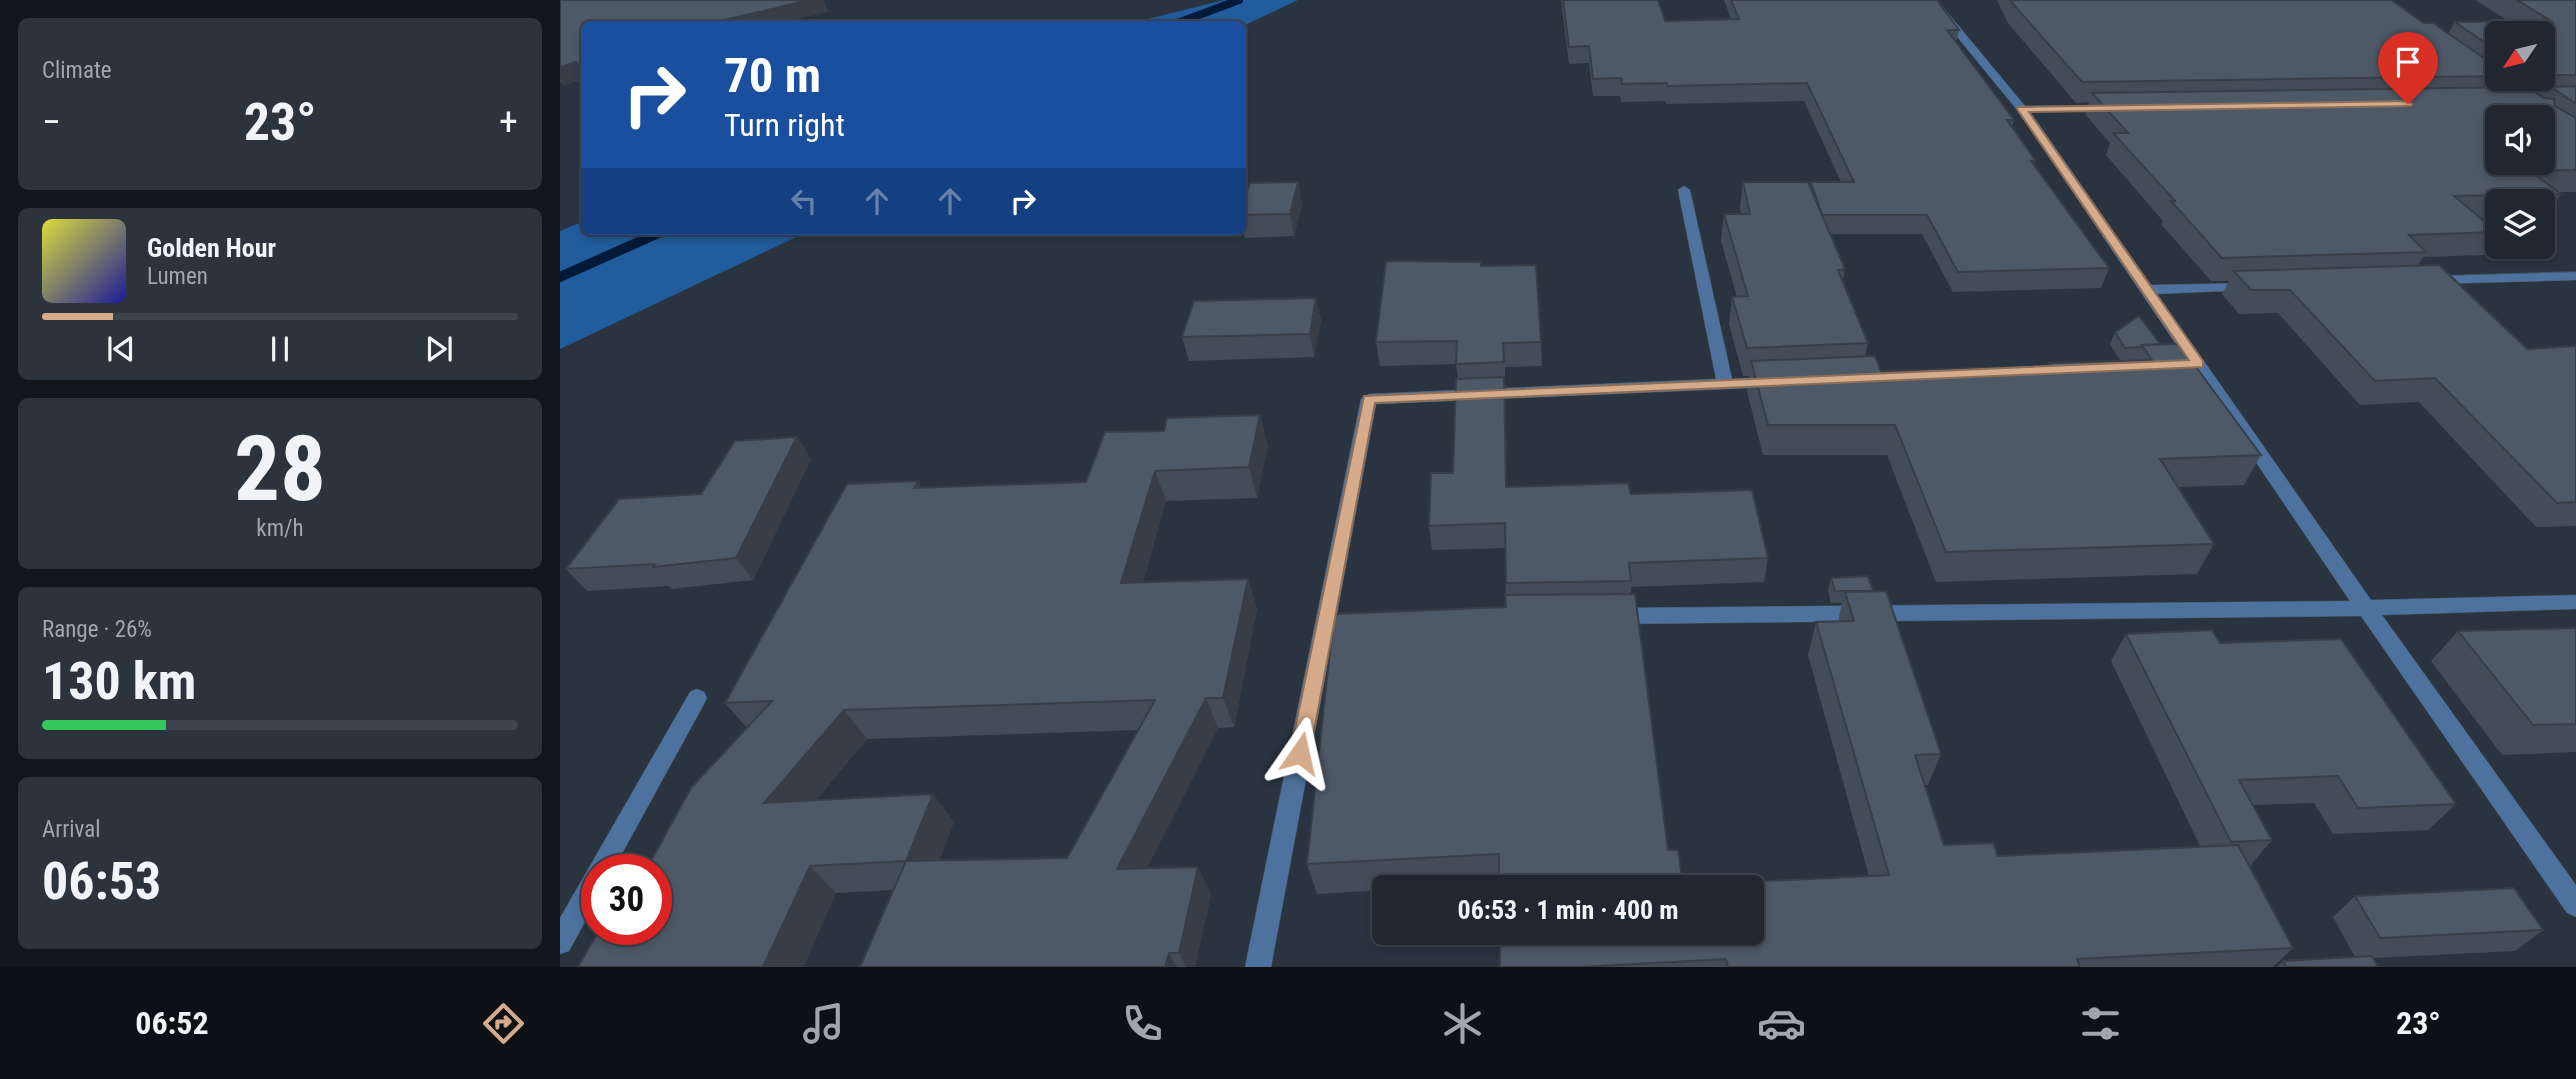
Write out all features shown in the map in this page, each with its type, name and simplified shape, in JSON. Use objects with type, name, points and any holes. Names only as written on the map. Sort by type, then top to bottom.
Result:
[{"type":"street","points":[[1933,0],[2022,109],[2146,290],[2191,364],[2576,905]]},
{"type":"street","points":[[2022,109],[2118,108]]},
{"type":"street","points":[[1684,190],[1724,384]]},
{"type":"street","points":[[2423,281],[2576,276]]},
{"type":"street","points":[[2146,290],[2257,286]]},
{"type":"street","points":[[1258,967],[1333,619],[1369,399],[1794,381]]},
{"type":"street","points":[[1590,616],[2366,608],[2576,602]]},
{"type":"street","points":[[609,854],[698,698]]},
{"type":"street","points":[[560,942],[581,905]]},
{"type":"shaded area","points":[[1224,0],[1298,0],[1246,25],[1246,21],[1140,21]]},
{"type":"shaded area","points":[[581,222],[581,235],[801,235],[560,349],[560,231]]},
{"type":"building","points":[[560,0],[809,0],[721,21],[581,21],[581,66],[576,62],[560,67]]},
{"type":"building","points":[[1563,0],[1658,0],[1665,21],[1739,19],[1731,0],[1937,0],[1959,30],[1947,30],[2014,120],[2007,120],[2035,160],[2031,161],[2109,268],[1958,272],[1927,215],[1822,215],[1811,182],[1854,182],[1807,83],[1668,86],[1667,83],[1622,84],[1621,78],[1593,79],[1589,46],[1569,47]]},
{"type":"building","points":[[2011,0],[2391,0],[2424,23],[2433,23],[2485,59],[2485,76],[2082,82]]},
{"type":"building","points":[[2517,0],[2576,0],[2576,75],[2555,75],[2555,21]]},
{"type":"building","points":[[2455,22],[2485,22],[2485,43]]},
{"type":"building","points":[[2576,86],[2576,104],[2555,90],[2555,87]]},
{"type":"building","points":[[2485,88],[2485,91],[2533,91],[2544,98],[2554,99],[2555,105],[2485,105],[2485,175],[2535,175],[2554,189],[2485,189],[2485,195],[2454,196],[2485,222],[2485,232],[2409,235],[2426,252],[2222,258],[2113,133],[2128,133],[2092,93]]},
{"type":"building","points":[[2555,106],[2576,118],[2576,170],[2555,170]]},
{"type":"building","points":[[1298,182],[1290,214],[1246,215],[1246,195],[1250,183]]},
{"type":"building","points":[[1743,182],[1808,182],[1845,269],[1838,270],[1868,343],[1747,348],[1732,297],[1748,296],[1724,214],[1750,214]]},
{"type":"building","points":[[1386,261],[1481,262],[1481,266],[1536,265],[1541,342],[1503,343],[1504,362],[1456,364],[1457,341],[1376,342]]},
{"type":"building","points":[[2439,265],[2527,349],[2576,346],[2576,502],[2557,503],[2435,378],[2375,381],[2290,290],[2251,290],[2234,271]]},
{"type":"building","points":[[1316,298],[1310,334],[1182,337],[1194,301]]},
{"type":"building","points":[[2139,316],[2160,344],[2125,348],[2115,332]]},
{"type":"building","points":[[2179,344],[2261,455],[2160,459],[2214,544],[1946,552],[1895,425],[1768,425],[1751,361],[1875,356],[1881,371],[2051,366],[2049,363],[2152,360],[2142,345]]},
{"type":"building","points":[[1504,377],[1506,487],[1628,483],[1631,494],[1752,490],[1768,558],[1629,563],[1631,581],[1506,583],[1505,523],[1429,526],[1431,473],[1453,473],[1456,379]]},
{"type":"building","points":[[1260,415],[1249,467],[1155,471],[1121,583],[1248,579],[1223,698],[1206,698],[1117,869],[1198,867],[1179,953],[1169,953],[1165,967],[860,967],[906,861],[810,866],[763,967],[578,967],[591,945],[672,945],[672,854],[655,854],[691,788],[772,701],[725,703],[847,484],[918,481],[914,488],[1086,482],[1105,432],[1164,431],[1167,418]],"holes":[[[1155,700],[1067,858],[906,861],[933,794],[764,803],[844,710]]]},
{"type":"building","points":[[797,437],[736,558],[653,567],[655,564],[566,569],[619,499],[701,494],[735,441]]},
{"type":"building","points":[[1868,576],[1873,591],[1835,591],[1831,578]]},
{"type":"building","points":[[1886,591],[1941,754],[1915,755],[1944,845],[1993,843],[1998,856],[2238,845],[2293,948],[2077,959],[2080,967],[1728,967],[1726,959],[1581,967],[1500,967],[1500,945],[1764,945],[1764,881],[1889,875],[1816,622],[1854,621],[1845,592]]},
{"type":"building","points":[[1635,594],[1668,850],[1678,850],[1682,875],[1499,875],[1499,854],[1307,864],[1334,614],[1506,607],[1505,595]]},
{"type":"building","points":[[2576,628],[2576,724],[2533,725],[2458,631]]},
{"type":"building","points":[[2212,630],[2220,643],[2341,639],[2456,804],[2358,808],[2338,776],[2239,780],[2272,840],[2231,842],[2126,634]]},
{"type":"building","points":[[2514,888],[2543,930],[2380,938],[2355,896]]},
{"type":"building","points":[[2372,956],[2378,967],[2286,967],[2283,961]]},
{"type":"waterway","points":[[1183,21],[1239,0]]},
{"type":"waterway","points":[[560,277],[654,235]]},
{"type":"route","points":[[1300,753],[1369,399],[2198,364],[2022,109],[2408,104]]}]
